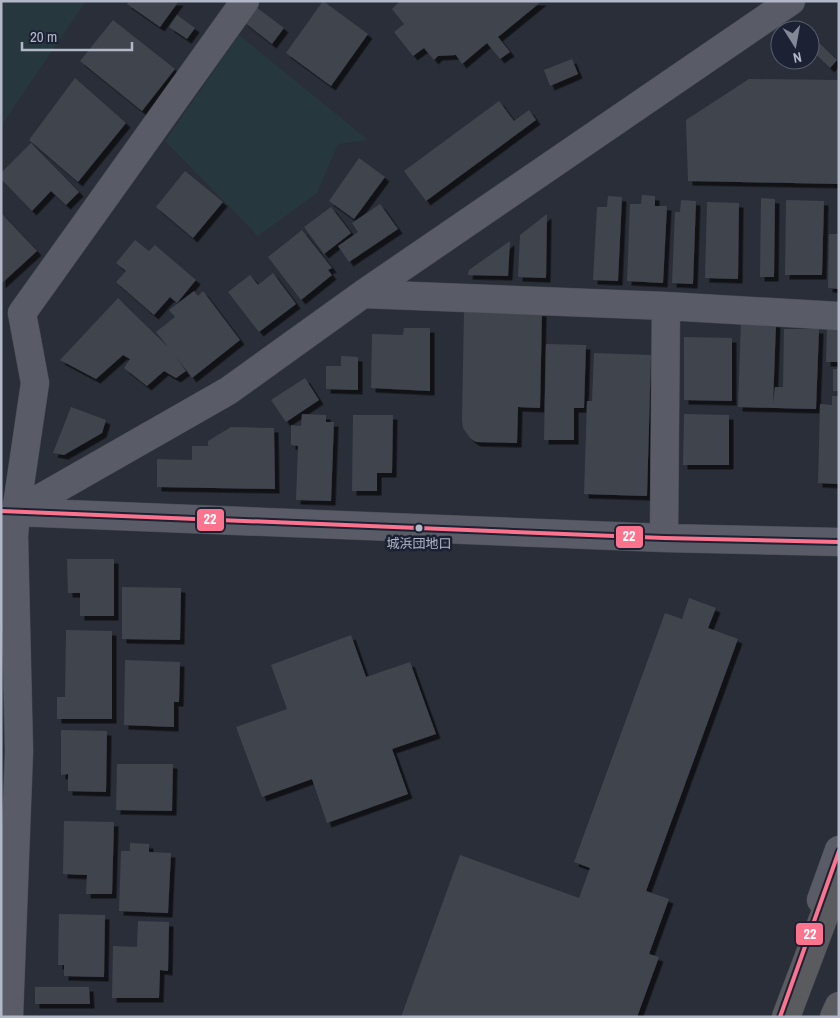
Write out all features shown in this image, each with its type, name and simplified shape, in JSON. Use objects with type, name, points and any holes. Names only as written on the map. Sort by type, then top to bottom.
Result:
[{"type":"highway","points":[[786,1017],[839,877]]},
{"type":"highway","points":[[834,1017],[839,1006]]},
{"type":"street","points":[[9,1017],[6,976],[14,536],[8,512],[35,383],[22,313],[245,1]]},
{"type":"street","points":[[8,512],[228,390],[363,294],[791,1]]},
{"type":"street","points":[[363,294],[666,306],[839,316]]},
{"type":"street","points":[[664,538],[666,306]]},
{"type":"street","points":[[8,512],[664,538],[839,542]]},
{"type":"street","points":[[780,1017],[839,850]]},
{"type":"shaded area","points":[[1,1],[86,1],[1,126]]},
{"type":"shaded area","points":[[239,35],[368,140],[338,144],[317,193],[258,236],[165,141]]},
{"type":"building","points":[[129,1],[179,1],[160,27],[127,4]]},
{"type":"building","points":[[323,1],[368,34],[331,86],[286,53]]},
{"type":"building","points":[[400,1],[542,1],[498,37],[510,52],[500,59],[487,43],[462,64],[456,55],[438,56],[434,60],[424,48],[413,56],[394,32],[404,24],[392,9]]},
{"type":"building","points":[[256,7],[284,28],[272,44],[244,22]]},
{"type":"building","points":[[177,15],[195,28],[187,39],[169,27]]},
{"type":"building","points":[[113,20],[175,69],[142,111],[80,61]]},
{"type":"building","points":[[820,44],[837,60],[830,68],[820,58]]},
{"type":"building","points":[[572,59],[578,74],[550,86],[544,70]]},
{"type":"building","points":[[75,78],[126,123],[78,182],[29,140]]},
{"type":"building","points":[[749,79],[839,80],[839,184],[688,181],[686,120]]},
{"type":"building","points":[[499,101],[514,121],[529,110],[536,120],[426,201],[404,171]]},
{"type":"building","points":[[31,143],[79,192],[66,205],[51,191],[32,211],[1,179],[1,173]]},
{"type":"building","points":[[359,158],[385,177],[354,219],[329,201]]},
{"type":"building","points":[[185,171],[223,202],[193,238],[156,207]]},
{"type":"building","points":[[642,195],[655,196],[655,206],[667,206],[663,283],[627,281],[630,204],[641,204]]},
{"type":"building","points":[[608,196],[622,197],[618,281],[593,280],[597,207],[607,207]]},
{"type":"building","points":[[761,198],[775,199],[774,277],[760,277]]},
{"type":"building","points":[[681,200],[696,201],[693,284],[672,283],[675,212],[680,212]]},
{"type":"building","points":[[786,200],[824,201],[822,275],[785,275]]},
{"type":"building","points":[[707,202],[739,203],[738,279],[705,278]]},
{"type":"building","points":[[380,204],[398,229],[349,262],[338,246],[358,232],[352,223]]},
{"type":"building","points":[[331,207],[351,233],[324,254],[304,227]]},
{"type":"building","points":[[1,213],[37,251],[1,284]]},
{"type":"building","points":[[547,214],[546,278],[518,277],[520,235]]},
{"type":"building","points":[[302,230],[332,268],[328,270],[332,275],[301,300],[268,257]]},
{"type":"building","points":[[829,234],[839,234],[839,289],[828,288]]},
{"type":"building","points":[[135,240],[149,251],[155,245],[196,280],[177,303],[170,297],[154,315],[116,282],[126,271],[116,263]]},
{"type":"building","points":[[510,241],[508,276],[468,275],[469,270]]},
{"type":"building","points":[[273,273],[296,304],[259,332],[228,292],[250,275],[258,285]]},
{"type":"building","points":[[194,291],[198,296],[203,291],[240,340],[192,378],[175,355],[186,371],[176,378],[164,371],[147,386],[124,368],[130,359],[123,355],[96,379],[60,360],[118,298],[168,347],[156,332],[175,317],[169,310]]},
{"type":"building","points":[[464,311],[542,312],[540,408],[518,407],[517,443],[476,442],[470,438],[463,428]]},
{"type":"building","points":[[741,321],[776,323],[773,404],[775,387],[783,387],[784,329],[819,329],[816,409],[738,407]]},
{"type":"building","points":[[827,327],[839,327],[839,362],[826,362]]},
{"type":"building","points":[[404,328],[430,328],[430,391],[371,388],[372,334],[403,335]]},
{"type":"building","points":[[684,337],[732,338],[732,401],[684,400]]},
{"type":"building","points":[[546,344],[586,345],[584,408],[574,408],[574,440],[544,440]]},
{"type":"building","points":[[594,353],[651,355],[647,496],[584,494],[587,401],[592,401]]},
{"type":"building","points":[[341,356],[358,357],[358,390],[326,389],[326,366],[341,366]]},
{"type":"building","points":[[833,369],[839,369],[839,391],[833,391]]},
{"type":"building","points":[[305,378],[319,400],[286,422],[271,400]]},
{"type":"building","points":[[832,396],[839,396],[838,484],[818,483],[820,404],[832,405]]},
{"type":"building","points":[[71,407],[106,420],[102,433],[64,455],[53,453]]},
{"type":"building","points":[[302,414],[326,415],[326,422],[334,422],[331,501],[296,500],[298,446],[291,445],[291,425],[301,426]]},
{"type":"building","points":[[684,414],[729,415],[729,465],[683,465]]},
{"type":"building","points":[[353,415],[393,415],[392,473],[377,473],[377,491],[352,491]]},
{"type":"building","points":[[231,427],[274,428],[275,489],[157,487],[157,459],[192,460],[192,446],[208,446],[208,441]]},
{"type":"building","points":[[67,559],[114,559],[114,616],[80,616],[80,593],[68,593]]},
{"type":"building","points":[[122,587],[181,588],[180,640],[122,639]]},
{"type":"building","points":[[689,598],[716,608],[708,628],[738,639],[646,891],[669,899],[649,954],[659,957],[637,1017],[401,1017],[460,855],[579,898],[590,868],[574,862],[665,613],[682,619]]},
{"type":"building","points":[[66,630],[112,631],[112,719],[57,719],[57,697],[65,697]]},
{"type":"building","points":[[351,635],[366,677],[410,662],[436,734],[392,749],[408,794],[327,823],[312,779],[262,797],[236,727],[287,709],[271,665]]},
{"type":"building","points":[[125,660],[180,662],[179,702],[174,702],[174,727],[124,725]]},
{"type":"building","points":[[61,730],[107,731],[106,792],[68,791],[68,774],[61,775]]},
{"type":"building","points":[[117,764],[173,764],[172,811],[116,810]]},
{"type":"building","points":[[64,821],[114,822],[112,894],[86,894],[87,875],[63,874]]},
{"type":"building","points":[[130,843],[149,844],[149,852],[171,853],[168,913],[119,911],[121,851],[130,851]]},
{"type":"building","points":[[59,914],[105,915],[104,977],[64,976],[64,965],[58,965]]},
{"type":"building","points":[[138,921],[169,922],[168,971],[160,970],[159,998],[112,998],[113,946],[137,947]]},
{"type":"building","points":[[35,987],[89,987],[90,1004],[35,1004]]},
{"type":"transit line","name":"22","points":[[1,511],[664,538],[839,542]]},
{"type":"transit line","name":"22","points":[[780,1017],[839,851]]},
{"type":"place","name":"城浜団地口","points":[[419,528]]}]
